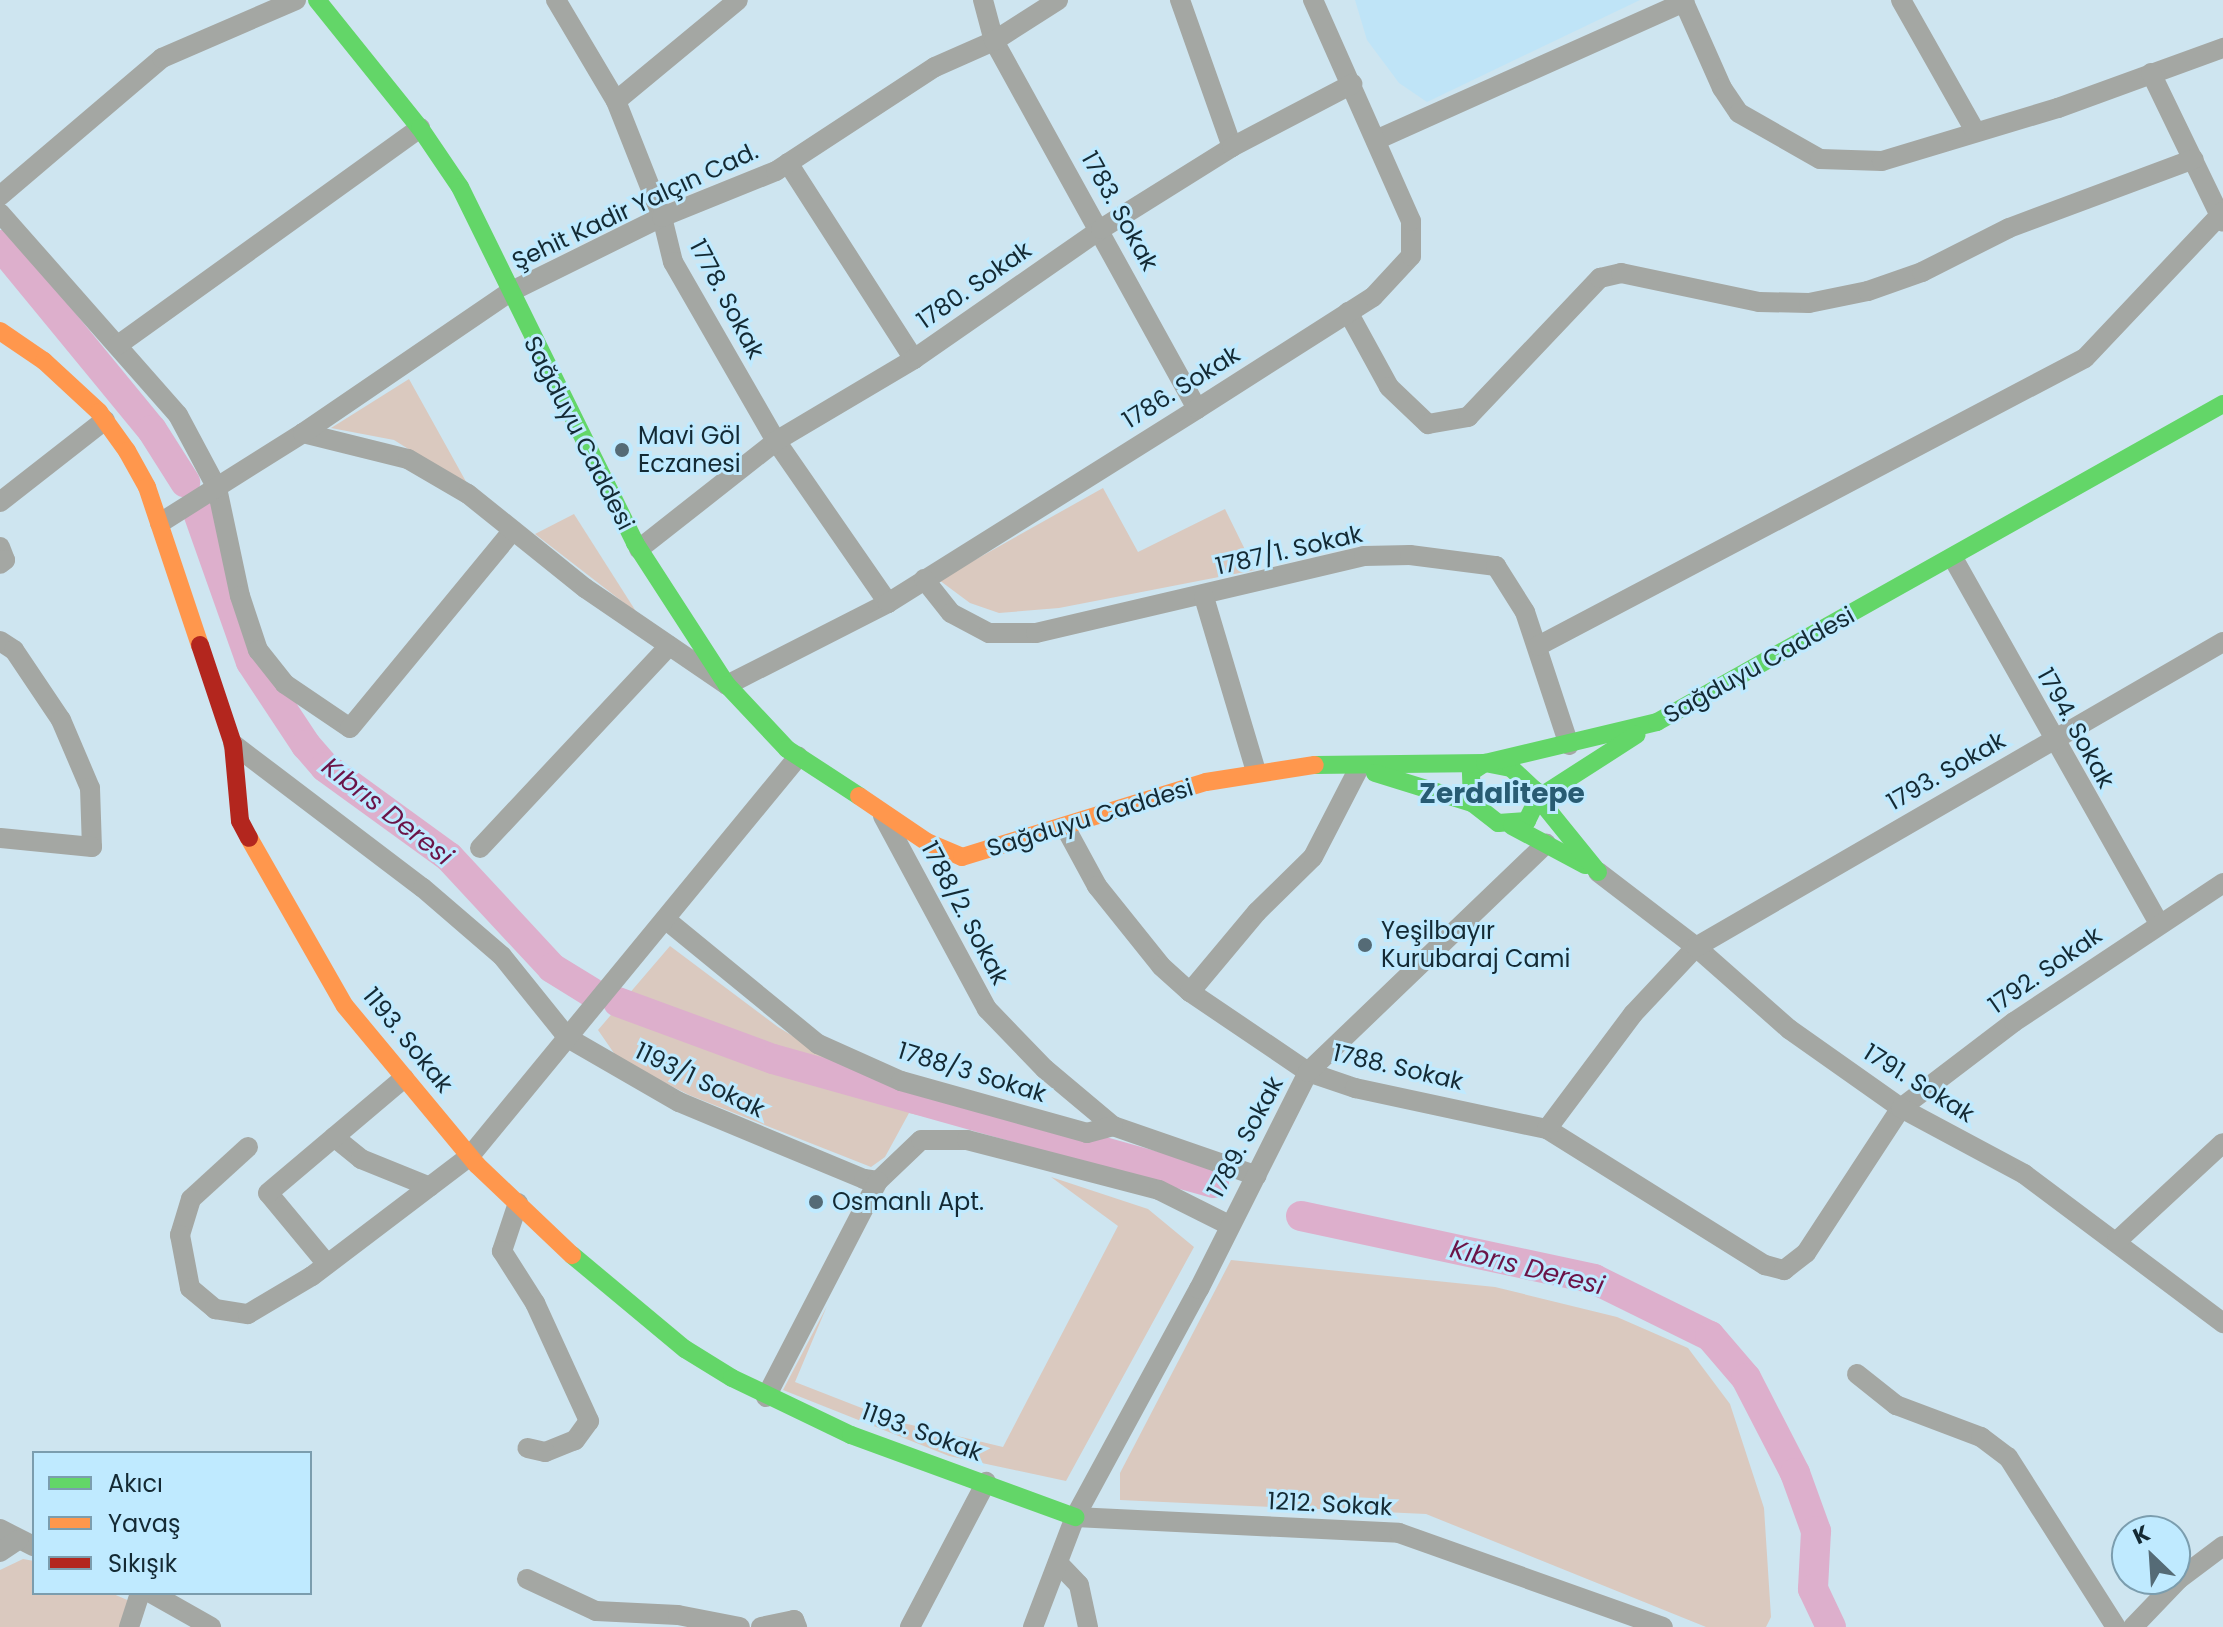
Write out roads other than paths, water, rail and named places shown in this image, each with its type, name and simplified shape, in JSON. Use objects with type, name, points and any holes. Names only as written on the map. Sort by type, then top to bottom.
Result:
[{"type":"street","points":[[0,196],[162,58],[296,0]]},
{"type":"street","name":"Sağduyu Caddesi","points":[[317,0],[420,128],[460,187],[508,293],[639,549],[727,685],[798,757],[879,810],[962,857],[1256,771],[1288,765],[1359,768],[1485,763],[1657,722],[2223,404]]},
{"type":"street","name":"1778. Sokak","points":[[556,0],[616,101],[662,217],[673,262],[776,441],[888,603]]},
{"type":"street","points":[[616,101],[738,0]]},
{"type":"street","name":"1783. Sokak","points":[[983,0],[994,41],[1101,229],[1197,409]]},
{"type":"street","name":"Şehit Kadir Yalçın Cad.","points":[[160,523],[303,433],[508,293],[662,217],[788,163],[935,67],[994,41],[1058,0]]},
{"type":"street","points":[[1180,0],[1232,147]]},
{"type":"street","name":"1786. Sokak","points":[[727,685],[888,603],[1373,297],[1411,256],[1411,221],[1313,0]]},
{"type":"street","points":[[1901,0],[1975,131]]},
{"type":"street","points":[[1376,140],[1683,1],[1722,88],[1739,113],[1820,159],[1882,161],[2223,48]]},
{"type":"street","points":[[1538,646],[2085,358],[2222,216],[2151,73]]},
{"type":"street","name":"1780. Sokak","points":[[639,549],[776,441],[914,359],[1101,229],[1232,147],[1352,84]]},
{"type":"street","points":[[118,345],[420,128]]},
{"type":"street","points":[[1348,312],[1389,387],[1428,424],[1468,417],[1600,278],[1621,273],[1759,302],[1809,303],[1868,291],[1922,272],[2009,228],[2194,159]]},
{"type":"street","points":[[788,163],[914,359]]},
{"type":"street","points":[[0,213],[178,415],[217,488],[240,596],[258,650],[285,684],[350,728],[513,530]]},
{"type":"street","name":"1193. Sokak","points":[[0,331],[44,361],[105,420],[147,487],[233,744],[240,821],[339,997],[470,1156],[592,1274],[685,1349],[766,1397],[851,1435],[1075,1517]]},
{"type":"street","points":[[0,502],[105,420]]},
{"type":"street","points":[[303,433],[408,459],[468,494],[585,588],[727,685]]},
{"type":"street","points":[[0,547],[5,560],[0,564]]},
{"type":"street","name":"1787/1. Sokak","points":[[924,579],[951,613],[989,633],[1036,633],[1204,597],[1364,556],[1410,555],[1496,566],[1525,612],[1569,745]]},
{"type":"street","name":"1794. Sokak","points":[[1953,558],[2052,741],[2158,922]]},
{"type":"street","points":[[1204,597],[1256,771]]},
{"type":"street","points":[[0,838],[92,847],[90,788],[61,720],[5,642]]},
{"type":"street","name":"1793. Sokak","points":[[1547,1129],[1633,1014],[1696,947],[2223,642]]},
{"type":"street","points":[[480,848],[669,646]]},
{"type":"street","points":[[1512,826],[1527,821],[1538,798],[1657,722]]},
{"type":"street","name":"1193/1 Sokak","points":[[233,744],[423,888],[502,956],[568,1038],[679,1102],[878,1181]]},
{"type":"street","points":[[248,1147],[191,1199],[180,1235],[190,1288],[215,1309],[248,1314],[327,1264],[470,1156],[798,757]]},
{"type":"street","points":[[1472,803],[1471,772],[1485,763],[1511,768],[1598,872]]},
{"type":"street","points":[[1190,992],[1257,912],[1313,857],[1359,768],[1472,803],[1598,872]]},
{"type":"street","name":"1788/2. Sokak","points":[[879,810],[987,1009],[1045,1069],[1113,1126],[1257,1176]]},
{"type":"street","name":"1788. Sokak","points":[[1065,827],[1106,897],[1161,966],[1190,992],[1308,1072],[1355,1088],[1547,1129],[1765,1265],[1784,1270],[1806,1253],[1901,1108]]},
{"type":"street","name":"1789. Sokak","points":[[1033,1627],[1075,1517],[1199,1289],[1227,1224],[1257,1176],[1308,1072],[1546,844]]},
{"type":"street","name":"1791. Sokak","points":[[1598,872],[1696,947],[1789,1029],[1901,1108],[2024,1174],[2223,1323]]},
{"type":"street","name":"1792. Sokak","points":[[1901,1108],[2158,922],[2223,883]]},
{"type":"street","name":"1788/3 Sokak","points":[[670,923],[818,1044],[901,1081],[1087,1133],[1113,1126]]},
{"type":"street","points":[[327,1264],[268,1193],[404,1078]]},
{"type":"street","points":[[334,1137],[361,1159],[430,1187]]},
{"type":"street","points":[[766,1397],[878,1181],[921,1140],[967,1140],[1159,1190],[1227,1224]]},
{"type":"street","points":[[2117,1241],[2223,1143]]},
{"type":"street","points":[[518,1203],[502,1251],[535,1303],[589,1421],[575,1440],[545,1452],[527,1448]]},
{"type":"street","points":[[1857,1374],[1896,1405],[1981,1437],[2008,1457],[2116,1627]]},
{"type":"street","points":[[910,1627],[986,1482]]},
{"type":"street","name":"1212. Sokak","points":[[1075,1517],[1399,1533],[1663,1627]]},
{"type":"street","points":[[0,1552],[17,1538]]},
{"type":"street","points":[[2133,1627],[2179,1579],[2223,1546]]},
{"type":"street","points":[[1058,1563],[1079,1585],[1088,1627]]},
{"type":"street","points":[[527,1579],[596,1611],[678,1615],[740,1627]]},
{"type":"street","points":[[129,1627],[139,1595]]},
{"type":"street","points":[[155,1595],[211,1627]]},
{"type":"street","points":[[761,1627],[794,1620],[797,1627]]},
{"type":"waterway","name":"Kıbrıs Deresi","points":[[0,245],[152,430],[185,482]]},
{"type":"waterway","name":"Kıbrıs Deresi","points":[[196,507],[251,662],[306,745],[325,767],[449,857],[552,968],[591,992]]},
{"type":"waterway","name":"Kıbrıs Deresi","points":[[618,1002],[773,1059],[1214,1183]]},
{"type":"waterway","name":"Kıbrıs Deresi","points":[[1301,1216],[1594,1279],[1710,1336],[1746,1378],[1795,1473],[1816,1531],[1813,1589],[1831,1627]]},
{"type":"place","name":"Mavi Göl Eczanesi","points":[[622,450]]},
{"type":"place","name":"Yeşilbayır Kurubaraj Cami","points":[[1365,945]]},
{"type":"place","name":"Osmanlı Apt.","points":[[816,1202]]},
{"type":"district","name":"Zerdalitepe","points":[[1502,794]]}]
